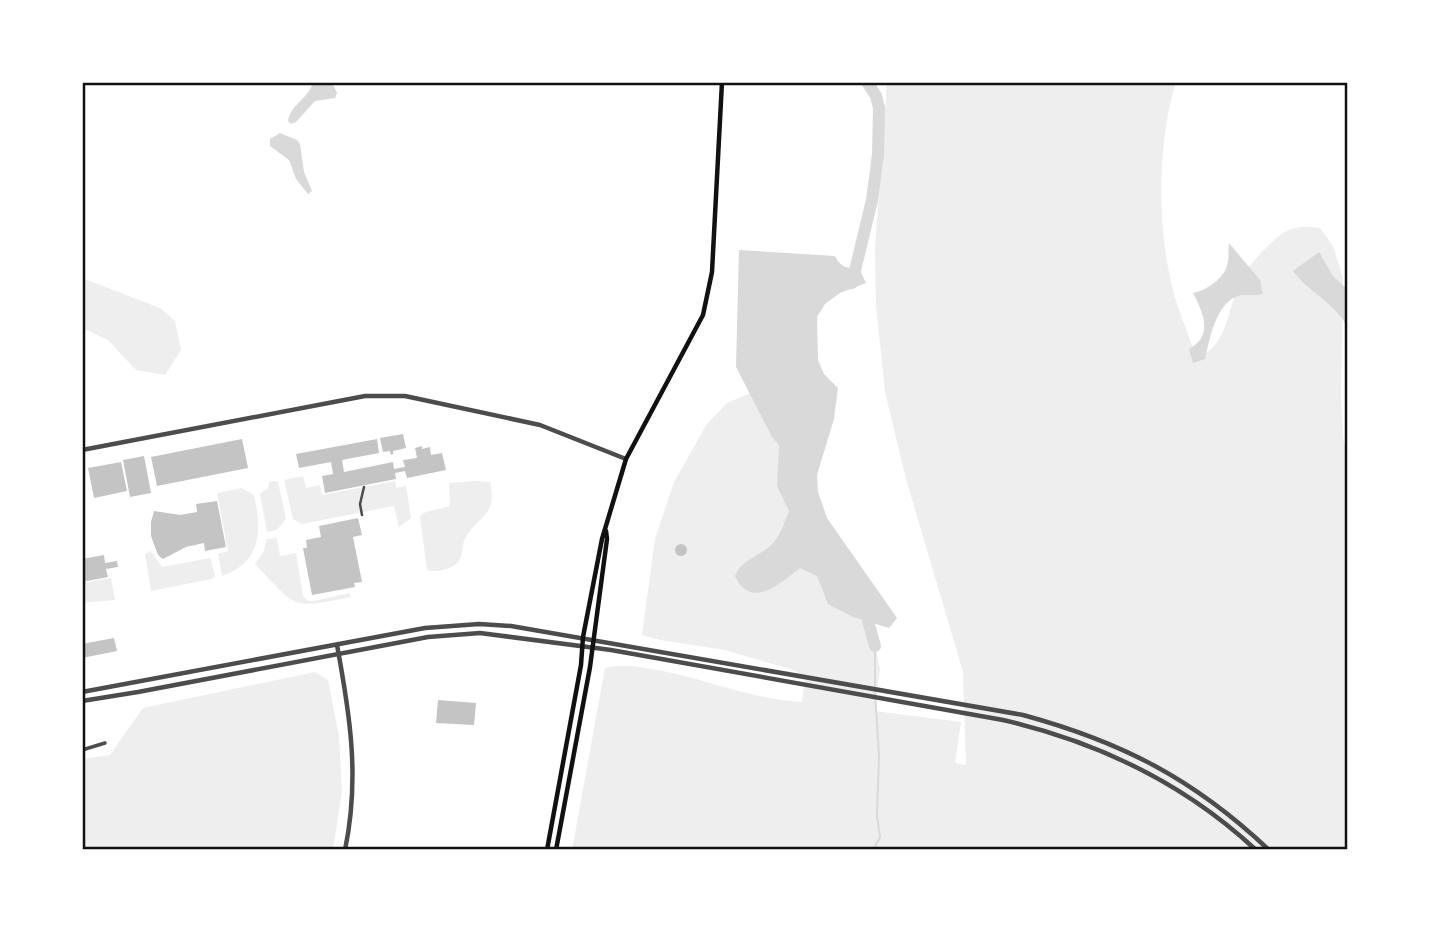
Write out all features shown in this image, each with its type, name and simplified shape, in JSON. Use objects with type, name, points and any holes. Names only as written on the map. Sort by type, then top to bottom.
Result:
[{"type":"main road","points":[[547,850],[583,637],[606,530],[626,459],[703,316],[708,298],[712,272],[722,82]]},
{"type":"main road","points":[[556,850],[593,648],[606,530]]},
{"type":"street","points":[[82,450],[365,396],[405,396],[540,425],[626,459]]},
{"type":"street","points":[[362,515],[360,504],[364,487]]},
{"type":"street","points":[[82,692],[451,625],[511,626],[1023,715],[1102,739],[1155,764],[1204,795],[1269,850]]},
{"type":"street","points":[[82,701],[428,637],[456,634],[509,635],[1022,725],[1102,750],[1151,773],[1209,810],[1256,850]]},
{"type":"street","points":[[337,645],[346,691],[353,755],[354,791],[345,850]]},
{"type":"street","points":[[82,750],[105,743]]},
{"type":"street","points":[[1151,773],[1155,764]]},
{"type":"shaded area","points":[[313,82],[332,82],[337,93],[335,98],[315,101],[291,124],[288,121],[290,115],[308,93]]},
{"type":"shaded area","points":[[887,82],[1176,82],[1162,159],[1164,240],[1175,298],[1194,351],[1200,356],[1209,351],[1222,334],[1243,276],[1258,256],[1277,238],[1294,228],[1320,228],[1333,246],[1343,278],[1341,395],[1343,437],[1348,460],[1348,848],[1345,850],[572,850],[605,668],[625,666],[658,670],[766,697],[802,702],[805,677],[796,671],[725,650],[642,635],[655,539],[674,482],[707,424],[727,403],[755,391],[821,452],[812,510],[858,615],[874,640],[880,669],[875,711],[961,722],[955,763],[966,765],[963,672],[906,479],[885,392],[876,305],[875,247]]},
{"type":"shaded area","points":[[280,133],[300,144],[304,172],[312,191],[308,194],[296,179],[289,160],[270,146],[270,139]]},
{"type":"shaded area","points":[[1229,243],[1260,280],[1263,294],[1241,295],[1232,299],[1220,312],[1205,359],[1193,363],[1189,349],[1202,337],[1204,323],[1193,293],[1210,286],[1224,273]]},
{"type":"shaded area","points":[[739,250],[835,256],[842,265],[860,270],[866,283],[840,293],[825,304],[817,317],[818,360],[824,374],[838,388],[834,419],[817,475],[818,492],[827,518],[897,618],[889,628],[853,617],[828,604],[817,576],[800,568],[775,586],[758,593],[749,592],[735,576],[742,565],[774,542],[789,511],[777,486],[779,445],[772,437],[736,367]]},
{"type":"shaded area","points":[[1319,252],[1333,276],[1348,290],[1348,327],[1335,310],[1306,286],[1293,271]]},
{"type":"shaded area","points":[[82,278],[160,308],[175,321],[181,350],[165,375],[136,370],[108,340],[82,328]]},
{"type":"shaded area","points":[[303,476],[306,488],[320,485],[322,495],[395,481],[396,488],[406,486],[411,518],[399,527],[394,506],[302,524],[293,519],[284,480]]},
{"type":"shaded area","points":[[269,482],[278,482],[286,519],[277,530],[267,532],[260,494],[268,488]]},
{"type":"shaded area","points":[[490,482],[492,493],[487,513],[467,535],[461,557],[455,565],[436,571],[427,570],[420,517],[423,513],[450,506],[449,483]]},
{"type":"shaded area","points":[[242,488],[254,495],[258,520],[256,543],[245,563],[222,576],[218,554],[228,551],[217,493]]},
{"type":"shaded area","points":[[277,538],[280,556],[296,553],[303,596],[308,601],[350,593],[351,597],[305,604],[288,597],[255,564],[263,553],[267,539]]},
{"type":"shaded area","points":[[151,551],[162,567],[210,558],[215,576],[212,579],[151,591],[145,554]]},
{"type":"shaded area","points":[[111,578],[115,600],[82,603],[82,583]]},
{"type":"shaded area","points":[[315,672],[328,680],[339,736],[342,791],[333,850],[82,850],[82,759],[110,755],[143,708]]},
{"type":"building","points":[[403,434],[406,448],[393,451],[391,455],[390,451],[383,452],[380,438]]},
{"type":"building","points":[[242,439],[248,468],[157,486],[151,457]]},
{"type":"building","points":[[377,439],[379,453],[342,460],[344,472],[393,462],[394,469],[405,467],[403,460],[417,458],[415,448],[422,446],[422,449],[430,447],[431,455],[442,453],[446,470],[407,478],[405,471],[395,473],[396,479],[325,493],[322,476],[333,474],[331,462],[299,468],[296,454]]},
{"type":"building","points":[[144,456],[151,493],[130,497],[123,460]]},
{"type":"building","points":[[121,462],[127,491],[94,498],[88,468]]},
{"type":"building","points":[[217,501],[226,547],[205,551],[204,543],[186,547],[163,559],[158,555],[151,536],[154,511],[180,515],[197,512],[196,504]]},
{"type":"building","points":[[358,518],[362,535],[353,537],[362,582],[354,583],[355,587],[312,595],[303,548],[307,548],[306,540],[321,537],[319,526]]},
{"type":"building","points":[[676,545],[686,545],[686,555],[676,555]]},
{"type":"building","points":[[104,555],[105,563],[117,561],[118,567],[106,569],[108,577],[82,582],[82,559]]},
{"type":"building","points":[[114,638],[117,651],[82,658],[82,644]]},
{"type":"building","points":[[438,700],[476,703],[474,725],[436,723]]},
{"type":"waterway","points":[[852,283],[872,200],[878,154],[879,108],[876,96],[867,82]]},
{"type":"waterway","points":[[864,606],[875,646]]},
{"type":"waterway","points":[[875,646],[875,686]]},
{"type":"waterway","points":[[873,850],[880,837],[877,816],[879,756],[875,692]]}]
